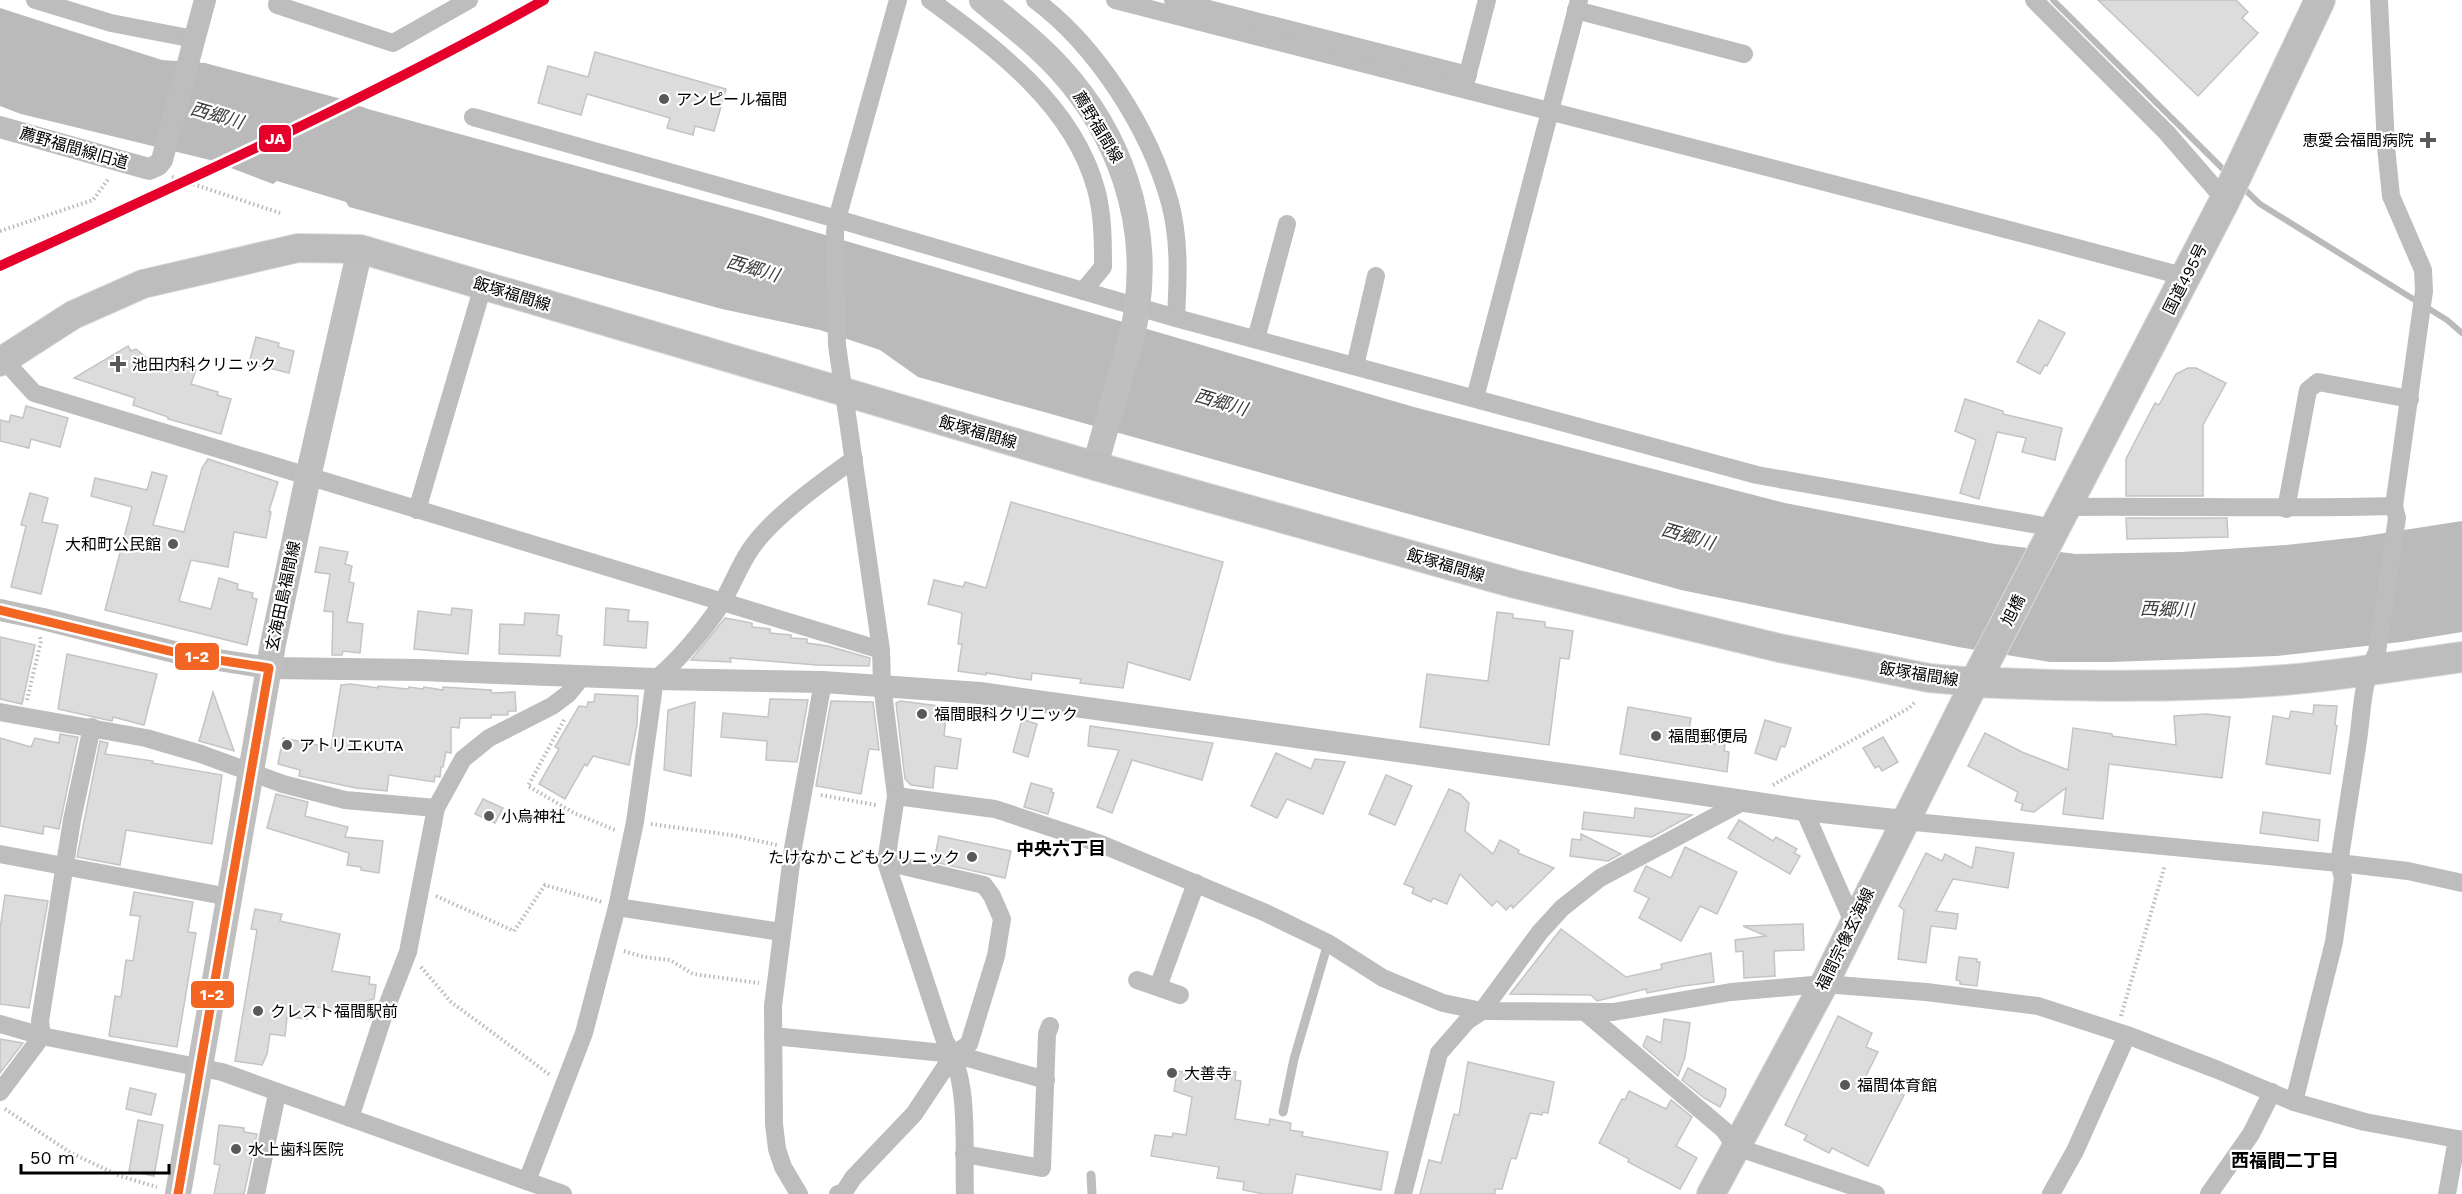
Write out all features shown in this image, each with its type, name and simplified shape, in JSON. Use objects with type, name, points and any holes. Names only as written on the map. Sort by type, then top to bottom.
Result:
[{"type":"highway","name":"国道495号","points":[[2054,529],[2249,153],[2320,0]]},
{"type":"highway","name":"旭橋","points":[[1979,674],[2054,529]]},
{"type":"highway","points":[[1979,674],[2070,687],[2174,686],[2286,680],[2373,661],[2462,657]]},
{"type":"main road","name":"薦野福間線","points":[[982,0],[1028,37],[1061,71],[1091,111],[1120,160],[1135,209],[1141,258],[1136,315],[1098,455]]},
{"type":"main road","name":"飯塚福間線","points":[[4,359],[73,315],[142,284],[298,248],[360,249],[843,392],[1098,455],[1515,584],[1779,648],[1929,678],[1979,674]]},
{"type":"main road","name":"玄海田島福間線","points":[[171,1191],[200,1068],[269,668],[308,477],[360,249]]},
{"type":"main road","name":"福間宗像玄海線","points":[[1712,1194],[1824,984],[1979,674]]},
{"type":"street","points":[[35,0],[192,45]]},
{"type":"street","points":[[155,164],[205,0]]},
{"type":"street","points":[[278,0],[277,4],[393,43],[469,0]]},
{"type":"street","points":[[898,0],[836,226],[837,345],[881,650],[882,684],[895,802],[886,862],[945,1041],[954,1054],[964,1108],[965,1194]]},
{"type":"street","points":[[930,0],[1014,64],[1046,100],[1077,145],[1096,189],[1103,236],[1103,267],[1083,291]]},
{"type":"street","points":[[1115,0],[1466,82]]},
{"type":"street","points":[[1173,0],[1466,82],[1549,111],[1781,172],[1915,204],[2186,277]]},
{"type":"street","points":[[1466,82],[1488,0]]},
{"type":"street","points":[[2034,0],[2167,133],[2225,200]]},
{"type":"street","points":[[2294,1102],[2334,942],[2343,878],[2339,863],[2358,744],[2363,689],[2373,661],[2396,512],[2424,291],[2423,270],[2391,196],[2386,147],[2379,0]]},
{"type":"street","points":[[1039,1],[1079,42],[1112,82],[1137,119],[1170,204],[1176,239],[1176,318]]},
{"type":"street","points":[[1475,398],[1578,5],[1744,54]]},
{"type":"street","points":[[473,117],[836,226],[1083,291],[1136,315],[1176,318],[1756,475],[2054,529],[2245,506],[2396,512]]},
{"type":"street","name":"薦野福間線旧道","points":[[0,127],[121,161],[155,164]]},
{"type":"street","points":[[1256,339],[1287,224]]},
{"type":"street","points":[[1354,366],[1376,276]]},
{"type":"street","points":[[417,510],[483,286]]},
{"type":"street","points":[[4,359],[34,393],[881,650]]},
{"type":"street","points":[[2286,509],[2308,390],[2318,382],[2410,399]]},
{"type":"street","points":[[526,1181],[584,1033],[617,907],[634,829],[655,679],[671,668],[722,602],[750,550],[762,536],[817,485],[854,459]]},
{"type":"street","points":[[0,610],[186,655],[269,668],[420,670],[655,679],[882,684],[980,693],[1804,810],[2339,863],[2408,871],[2462,883]]},
{"type":"street","points":[[350,1118],[385,1011],[408,952],[435,808],[463,759],[489,738],[552,706],[568,694],[583,676]]},
{"type":"street","points":[[800,1194],[783,1167],[777,1149],[774,1124],[775,985],[792,848],[824,682]]},
{"type":"street","points":[[0,712],[146,738],[236,766],[250,774],[345,800],[435,808]]},
{"type":"street","points":[[0,1092],[42,1036],[40,1021],[72,820],[92,727]]},
{"type":"street","points":[[1403,1194],[1438,1053],[1467,1021],[1482,1011],[1540,932],[1562,908],[1600,878],[1746,800]]},
{"type":"street","points":[[895,802],[995,809],[1101,844],[1266,913],[1328,943],[1383,978],[1443,1003],[1482,1011],[1613,1012],[1731,992],[1824,984],[1926,992],[2038,1006],[2122,1033],[2294,1102],[2365,1122],[2460,1139],[2447,1194]]},
{"type":"street","points":[[1804,810],[1853,922]]},
{"type":"street","points":[[0,854],[229,897]]},
{"type":"street","points":[[843,1193],[853,1178],[914,1114],[954,1054],[969,1044],[996,956],[1002,919],[992,896],[984,885],[886,862]]},
{"type":"street","points":[[1158,987],[1196,883]]},
{"type":"street","points":[[617,907],[781,932]]},
{"type":"street","points":[[1137,980],[1180,995]]},
{"type":"street","points":[[1586,1013],[1724,1130],[1736,1147],[1876,1194]]},
{"type":"street","points":[[0,1024],[42,1036],[222,1072],[277,1094],[563,1194]]},
{"type":"street","points":[[964,1154],[1042,1168],[1047,1034],[1050,1026]]},
{"type":"street","points":[[2051,1194],[2075,1150],[2122,1033]]},
{"type":"street","points":[[773,1036],[954,1054],[1046,1080]]},
{"type":"street","points":[[2210,1194],[2251,1134],[2272,1092]]},
{"type":"street","points":[[256,1194],[277,1094]]},
{"type":"lane","points":[[1283,1112],[1297,1047],[1328,943]]},
{"type":"lane","points":[[1091,1175],[1092,1194]]},
{"type":"path","points":[[0,231],[93,200],[121,161]]},
{"type":"path","points":[[155,164],[280,213]]},
{"type":"path","points":[[24,716],[41,641],[39,635]]},
{"type":"path","points":[[568,694],[567,716],[528,786],[574,813],[634,829],[731,835],[792,848]]},
{"type":"path","points":[[1746,800],[1909,708],[1916,701]]},
{"type":"path","points":[[802,792],[895,802]]},
{"type":"path","points":[[2122,1033],[2170,847]]},
{"type":"path","points":[[420,889],[514,931],[544,885],[617,907]]},
{"type":"path","points":[[606,946],[644,957],[670,960],[693,974],[775,985]]},
{"type":"path","points":[[408,952],[451,1002],[494,1031],[543,1071],[564,1083]]},
{"type":"path","points":[[0,1105],[71,1153],[120,1176],[171,1191]]},
{"type":"water","name":"西郷川","points":[[0,8],[162,60],[205,63],[338,98],[368,109],[757,215],[1414,407],[1785,503],[1995,544],[2076,554],[2181,552],[2286,545],[2359,537],[2462,521],[2462,632],[2401,642],[2277,656],[2050,662],[1958,647],[1681,590],[918,377],[880,350],[820,330],[722,309],[349,207],[346,202],[277,181],[273,184],[210,160],[21,114],[0,106]]},
{"type":"building","points":[[2098,0],[2236,0],[2248,12],[2242,18],[2258,33],[2198,96]]},
{"type":"building","name":"アンピール福間","points":[[595,52],[726,89],[714,131],[695,126],[693,135],[667,128],[670,118],[587,94],[581,115],[538,103],[548,66],[588,77]]},
{"type":"building","points":[[2039,320],[2065,333],[2047,366],[2045,365],[2040,374],[2017,362]]},
{"type":"building","points":[[256,337],[279,343],[278,347],[294,351],[289,373],[249,363]]},
{"type":"building","points":[[128,346],[131,351],[136,349],[147,358],[177,368],[178,364],[196,370],[191,384],[218,392],[217,395],[231,399],[221,434],[168,419],[168,417],[133,405],[135,398],[74,378]]},
{"type":"building","points":[[2188,368],[2196,368],[2226,383],[2203,425],[2203,496],[2126,496],[2126,459],[2155,403],[2159,405],[2176,374]]},
{"type":"building","points":[[1965,399],[2003,411],[2003,414],[2062,428],[2055,460],[2022,452],[2026,438],[1997,432],[1979,499],[1960,493],[1976,440],[1955,431]]},
{"type":"building","points":[[26,406],[68,418],[60,447],[31,439],[29,448],[0,441],[0,420],[9,422],[11,415],[23,418]]},
{"type":"building","points":[[208,459],[278,482],[269,511],[271,512],[266,538],[234,532],[228,567],[191,560],[179,601],[211,609],[219,578],[238,584],[237,589],[253,593],[252,598],[257,599],[247,645],[105,610],[132,507],[91,496],[95,478],[147,490],[152,472],[167,476],[153,525],[184,532],[202,468]]},
{"type":"building","points":[[30,493],[48,498],[42,522],[58,525],[41,594],[11,587],[26,526],[21,525]]},
{"type":"building","points":[[1011,502],[1223,562],[1190,680],[1128,662],[1123,688],[1080,683],[1081,679],[1032,673],[1031,680],[958,671],[962,644],[958,644],[962,613],[928,604],[934,580],[963,587],[965,582],[986,588]]},
{"type":"building","points":[[2126,518],[2227,518],[2228,537],[2127,539]]},
{"type":"building","points":[[320,547],[348,552],[345,564],[352,566],[349,582],[354,583],[347,622],[363,624],[360,653],[343,651],[342,655],[332,655],[333,612],[324,611],[330,574],[315,572]]},
{"type":"building","points":[[452,608],[472,610],[468,654],[414,649],[418,611],[451,615]]},
{"type":"building","points":[[606,608],[629,610],[628,621],[648,622],[646,648],[604,645]]},
{"type":"building","points":[[1497,612],[1513,614],[1513,618],[1545,622],[1545,627],[1573,631],[1569,659],[1560,658],[1549,745],[1420,727],[1427,674],[1488,681]]},
{"type":"building","points":[[525,613],[559,615],[557,635],[562,636],[560,656],[499,654],[500,624],[524,625]]},
{"type":"building","points":[[725,618],[752,623],[752,627],[770,629],[770,633],[807,639],[807,643],[828,646],[870,658],[869,666],[817,665],[730,658],[731,662],[691,660]]},
{"type":"building","points":[[0,637],[35,645],[22,704],[0,699]]},
{"type":"building","points":[[67,654],[157,674],[144,725],[113,717],[112,721],[58,709]]},
{"type":"building","points":[[351,684],[378,688],[378,686],[408,689],[409,687],[423,689],[424,687],[443,690],[443,687],[491,690],[492,693],[515,692],[516,711],[508,711],[508,715],[491,715],[491,718],[460,718],[459,728],[451,727],[451,753],[446,752],[440,777],[435,776],[434,782],[389,775],[387,791],[356,788],[299,776],[300,770],[278,764],[283,738],[331,748],[341,685]]},
{"type":"building","points":[[213,692],[234,751],[199,741]]},
{"type":"building","points":[[595,694],[638,696],[637,725],[629,765],[593,756],[587,766],[585,764],[565,799],[539,784],[559,749],[555,747],[579,706],[587,707],[588,702],[594,702]]},
{"type":"building","points":[[770,699],[808,700],[797,762],[766,760],[767,741],[721,737],[723,713],[768,717]]},
{"type":"building","points":[[831,701],[873,702],[879,750],[869,749],[861,794],[816,786]]},
{"type":"building","points":[[900,701],[947,707],[944,736],[961,739],[957,769],[935,766],[933,788],[911,785],[905,779],[896,703]]},
{"type":"building","points":[[695,702],[691,776],[664,770],[668,710]]},
{"type":"building","points":[[2314,705],[2337,706],[2335,725],[2337,726],[2330,774],[2266,764],[2273,716],[2289,719],[2291,711],[2313,714]]},
{"type":"building","name":"福間郵便局","points":[[1628,707],[1691,718],[1687,741],[1725,745],[1724,751],[1729,752],[1727,772],[1620,754]]},
{"type":"building","points":[[2207,714],[2230,717],[2222,778],[2109,764],[2103,819],[2063,814],[2066,788],[2034,812],[2021,810],[2023,804],[2015,801],[2018,792],[1968,766],[1985,733],[2022,752],[2068,770],[2073,728],[2176,745],[2174,716]]},
{"type":"building","points":[[1022,719],[1037,724],[1028,757],[1013,752]]},
{"type":"building","points":[[1765,720],[1791,728],[1785,747],[1781,746],[1776,760],[1755,753]]},
{"type":"building","points":[[1090,726],[1213,743],[1202,780],[1132,760],[1112,813],[1097,807],[1119,750],[1088,746]]},
{"type":"building","points":[[60,734],[78,737],[59,829],[44,826],[43,834],[0,826],[0,738],[31,747],[35,738],[59,743]]},
{"type":"building","points":[[1883,737],[1898,762],[1882,771],[1879,766],[1875,768],[1863,748]]},
{"type":"building","points":[[100,741],[108,743],[105,754],[222,775],[212,844],[126,830],[120,865],[77,857]]},
{"type":"building","points":[[1276,753],[1311,769],[1315,759],[1345,762],[1323,814],[1287,799],[1277,818],[1251,806]]},
{"type":"building","points":[[1386,775],[1412,786],[1395,825],[1369,814]]},
{"type":"building","points":[[1031,783],[1052,789],[1051,792],[1054,793],[1048,814],[1024,807]]},
{"type":"building","points":[[1449,789],[1460,794],[1469,803],[1465,831],[1493,854],[1500,840],[1519,850],[1518,853],[1554,868],[1513,908],[1511,905],[1506,910],[1497,901],[1492,906],[1460,874],[1447,904],[1433,898],[1431,902],[1412,893],[1414,888],[1404,884]]},
{"type":"building","points":[[276,794],[308,802],[305,816],[348,827],[345,837],[383,841],[379,873],[347,865],[349,853],[267,828]]},
{"type":"building","name":"小烏神社","points":[[483,799],[503,808],[495,823],[475,814]]},
{"type":"building","points":[[1635,808],[1692,815],[1652,837],[1582,829],[1584,812],[1634,818]]},
{"type":"building","points":[[2263,812],[2320,820],[2318,841],[2260,833]]},
{"type":"building","points":[[1739,820],[1773,841],[1776,837],[1797,849],[1794,853],[1800,856],[1790,874],[1728,838]]},
{"type":"building","points":[[1581,834],[1621,854],[1608,861],[1570,856],[1572,839],[1581,840]]},
{"type":"building","name":"たけなかこどもクリニック","points":[[939,836],[1011,851],[1005,878],[934,862]]},
{"type":"building","points":[[1685,847],[1737,872],[1717,914],[1700,906],[1681,941],[1639,918],[1649,898],[1634,891],[1646,866],[1671,878]]},
{"type":"building","points":[[1976,847],[2014,853],[2008,888],[1953,879],[1936,911],[1958,914],[1956,929],[1931,926],[1926,963],[1898,959],[1904,910],[1899,906],[1926,853],[1942,861],[1945,854],[1972,868]]},
{"type":"building","points":[[134,892],[193,902],[188,932],[196,933],[177,1047],[109,1036],[115,996],[121,997],[126,960],[133,961],[140,916],[130,915]]},
{"type":"building","points":[[5,895],[48,901],[29,1008],[0,1004],[0,929]]},
{"type":"building","name":"クレスト福間駅前","points":[[255,909],[282,914],[280,921],[340,934],[332,971],[370,977],[369,984],[376,985],[374,999],[335,1010],[309,1006],[307,1019],[287,1017],[285,1036],[270,1034],[267,1054],[262,1065],[235,1061],[257,930],[251,929]]},
{"type":"building","points":[[1803,924],[1804,950],[1774,951],[1775,976],[1744,978],[1743,951],[1736,952],[1735,940],[1766,936],[1743,926]]},
{"type":"building","points":[[1561,929],[1626,977],[1662,969],[1661,964],[1711,953],[1714,982],[1647,993],[1646,989],[1597,1001],[1591,995],[1510,994]]},
{"type":"building","points":[[1959,957],[1977,959],[1977,962],[1980,962],[1977,986],[1960,984],[1960,981],[1956,980]]},
{"type":"building","name":"福間体育館","points":[[1838,1016],[1872,1033],[1866,1047],[1878,1052],[1866,1076],[1904,1095],[1868,1166],[1832,1148],[1829,1153],[1804,1140],[1807,1135],[1785,1125]]},
{"type":"building","points":[[1664,1019],[1690,1023],[1685,1057],[1678,1076],[1643,1046],[1647,1036],[1661,1043]]},
{"type":"building","points":[[0,1039],[23,1043],[0,1073]]},
{"type":"building","points":[[1468,1062],[1554,1082],[1548,1113],[1543,1112],[1542,1115],[1530,1113],[1516,1159],[1511,1158],[1502,1189],[1495,1189],[1495,1194],[1420,1194],[1429,1160],[1441,1163],[1454,1114],[1459,1115]]},
{"type":"building","points":[[1202,1067],[1236,1072],[1235,1080],[1241,1081],[1235,1119],[1269,1125],[1270,1119],[1291,1123],[1290,1130],[1303,1132],[1302,1136],[1388,1152],[1381,1190],[1296,1174],[1292,1194],[1264,1194],[1243,1190],[1244,1182],[1217,1178],[1219,1167],[1151,1156],[1155,1135],[1172,1137],[1173,1133],[1186,1135],[1192,1097],[1174,1091],[1177,1071],[1201,1074]]},
{"type":"building","points":[[1688,1068],[1726,1089],[1720,1107],[1704,1098],[1682,1080]]},
{"type":"building","points":[[130,1088],[156,1094],[151,1115],[126,1109]]},
{"type":"building","points":[[1629,1091],[1666,1109],[1671,1100],[1692,1117],[1676,1146],[1697,1158],[1680,1189],[1628,1162],[1629,1159],[1599,1143],[1622,1099],[1625,1100]]},
{"type":"building","points":[[138,1120],[163,1125],[154,1176],[129,1171]]},
{"type":"building","name":"水上歯科医院","points":[[219,1125],[244,1128],[244,1132],[257,1134],[244,1194],[214,1194],[220,1165],[214,1164]]},
{"type":"waterway","points":[[2053,0],[2227,173]]},
{"type":"waterway","points":[[2241,186],[2260,204],[2447,320],[2462,333]]},
{"type":"transit line","name":"JA","points":[[0,266],[343,106],[544,0]]},
{"type":"transit line","name":"1-2","points":[[0,610],[186,655],[269,668],[178,1194]]},
{"type":"place","name":"アンピール福間","points":[[664,99]]},
{"type":"place","name":"恵愛会福間病院","points":[[2428,140]]},
{"type":"place","name":"池田内科クリニック","points":[[118,364]]},
{"type":"place","name":"大和町公民館","points":[[173,544]]},
{"type":"place","name":"福間眼科クリニック","points":[[922,714]]},
{"type":"place","name":"福間郵便局","points":[[1656,736]]},
{"type":"place","name":"アトリエKUTA","points":[[287,745]]},
{"type":"place","name":"小烏神社","points":[[489,816]]},
{"type":"place","name":"たけなかこどもクリニック","points":[[972,857]]},
{"type":"place","name":"クレスト福間駅前","points":[[258,1011]]},
{"type":"place","name":"大善寺","points":[[1172,1073]]},
{"type":"place","name":"福間体育館","points":[[1845,1085]]},
{"type":"place","name":"水上歯科医院","points":[[236,1149]]},
{"type":"district","name":"中央六丁目","points":[[1061,848]]},
{"type":"district","name":"西福間二丁目","points":[[2285,1160]]}]
